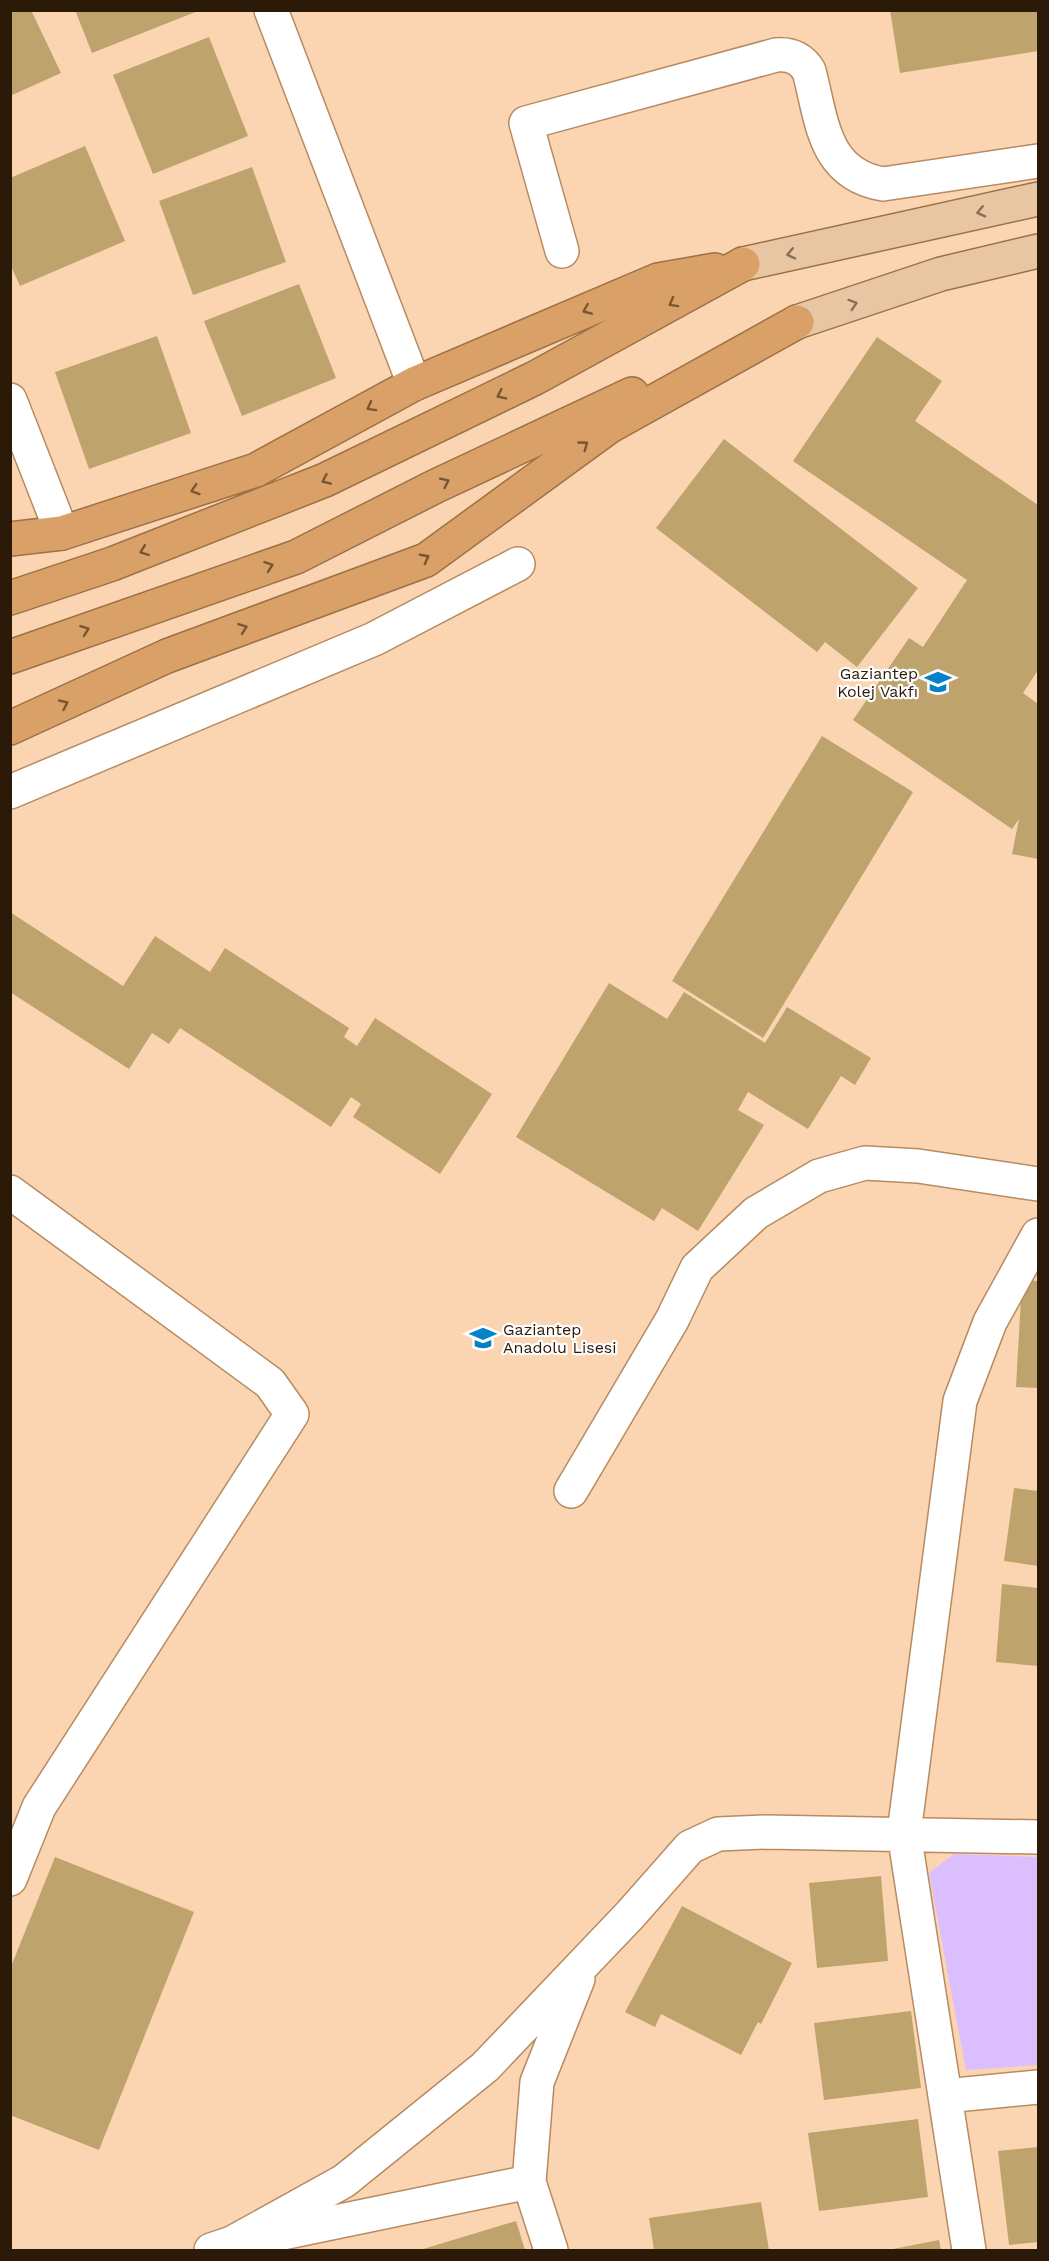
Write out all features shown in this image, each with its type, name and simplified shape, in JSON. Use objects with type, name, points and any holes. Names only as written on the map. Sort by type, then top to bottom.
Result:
[{"type":"highway","points":[[10,539],[62,533],[255,470],[414,384],[658,280],[743,264]]},
{"type":"highway","points":[[10,598],[112,564],[325,480],[535,378],[743,264]]},
{"type":"highway","points":[[10,657],[296,557],[595,410],[797,322]]},
{"type":"highway","points":[[10,728],[167,656],[426,560],[610,426],[797,322]]},
{"type":"main road","points":[[743,264],[1038,199]]},
{"type":"main road","points":[[797,322],[941,274],[1038,251]]},
{"type":"street","points":[[271,10],[414,384]]},
{"type":"street","points":[[562,251],[526,123],[776,55],[787,54],[804,63],[810,71],[830,148],[845,168],[869,181],[883,184],[1038,161]]},
{"type":"street","points":[[10,400],[62,533]]},
{"type":"street","points":[[10,792],[374,639],[518,564]]},
{"type":"street","points":[[571,1491],[672,1320],[697,1268],[756,1212],[819,1176],[865,1163],[918,1166],[1038,1184]]},
{"type":"street","points":[[10,1192],[270,1383],[292,1414],[39,1807],[10,1879]]},
{"type":"street","points":[[969,2250],[904,1833],[960,1401],[990,1322],[1038,1235]]},
{"type":"street","points":[[222,2247],[344,2181],[484,2067],[690,1847],[718,1834],[904,1833],[1038,1837]]},
{"type":"street","points":[[551,2250],[530,2182],[537,2082],[584,1962]]},
{"type":"street","points":[[945,2096],[1038,2087]]},
{"type":"street","points":[[222,2247],[530,2182]]},
{"type":"shaded area","points":[[954,1854],[1038,1857],[1038,2065],[966,2070],[929,1873]]},
{"type":"building","points":[[10,10],[31,10],[61,73],[10,96]]},
{"type":"building","points":[[75,10],[198,10],[198,11],[92,53]]},
{"type":"building","points":[[890,10],[1038,10],[1038,51],[900,73]]},
{"type":"building","points":[[209,37],[248,136],[153,174],[113,75]]},
{"type":"building","points":[[85,146],[125,241],[20,286],[10,264],[10,178]]},
{"type":"building","points":[[252,167],[286,262],[193,295],[159,201]]},
{"type":"building","points":[[299,284],[336,378],[242,416],[204,321]]},
{"type":"building","points":[[157,336],[191,433],[89,469],[55,372]]},
{"type":"building","points":[[877,337],[942,381],[915,421],[1038,505],[1038,670],[1023,693],[1038,704],[1038,859],[1012,854],[1019,819],[1012,829],[853,720],[909,638],[923,647],[967,580],[793,461]]},
{"type":"building","points":[[724,439],[918,588],[857,667],[825,642],[817,652],[656,528]]},
{"type":"building","points":[[822,736],[913,792],[763,1038],[672,981]]},
{"type":"building","points":[[10,912],[123,986],[155,936],[210,972],[225,948],[349,1028],[344,1037],[357,1046],[375,1018],[492,1094],[440,1174],[353,1117],[361,1104],[351,1097],[331,1127],[180,1028],[169,1044],[152,1033],[129,1069],[10,992]]},
{"type":"building","points":[[609,983],[667,1019],[684,992],[765,1043],[787,1007],[871,1058],[855,1085],[841,1076],[808,1129],[748,1092],[738,1110],[764,1125],[698,1231],[662,1208],[654,1221],[516,1137]]},
{"type":"building","points":[[1022,1280],[1038,1281],[1038,1388],[1016,1387]]},
{"type":"building","points":[[1014,1488],[1038,1491],[1038,1566],[1004,1561]]},
{"type":"building","points":[[1002,1584],[1038,1588],[1038,1666],[996,1662]]},
{"type":"building","points":[[55,1857],[194,1912],[99,2150],[10,2115],[10,1969]]},
{"type":"building","points":[[881,1876],[888,1961],[817,1968],[809,1883]]},
{"type":"building","points":[[682,1906],[792,1963],[761,2024],[758,2022],[741,2055],[661,2014],[655,2027],[625,2012]]},
{"type":"building","points":[[911,2011],[921,2088],[824,2100],[814,2023]]},
{"type":"building","points":[[918,2119],[928,2197],[819,2211],[808,2133]]},
{"type":"building","points":[[1038,2147],[1038,2242],[1009,2245],[998,2151]]},
{"type":"building","points":[[761,2202],[769,2250],[654,2250],[649,2218]]},
{"type":"building","points":[[516,2221],[525,2250],[420,2250]]},
{"type":"building","points":[[939,2240],[941,2250],[893,2250],[893,2249]]},
{"type":"place","name":"Gaziantep Kolej Vakfı","points":[[938,682]]},
{"type":"place","name":"Gaziantep Anadolu Lisesi","points":[[483,1338]]}]
